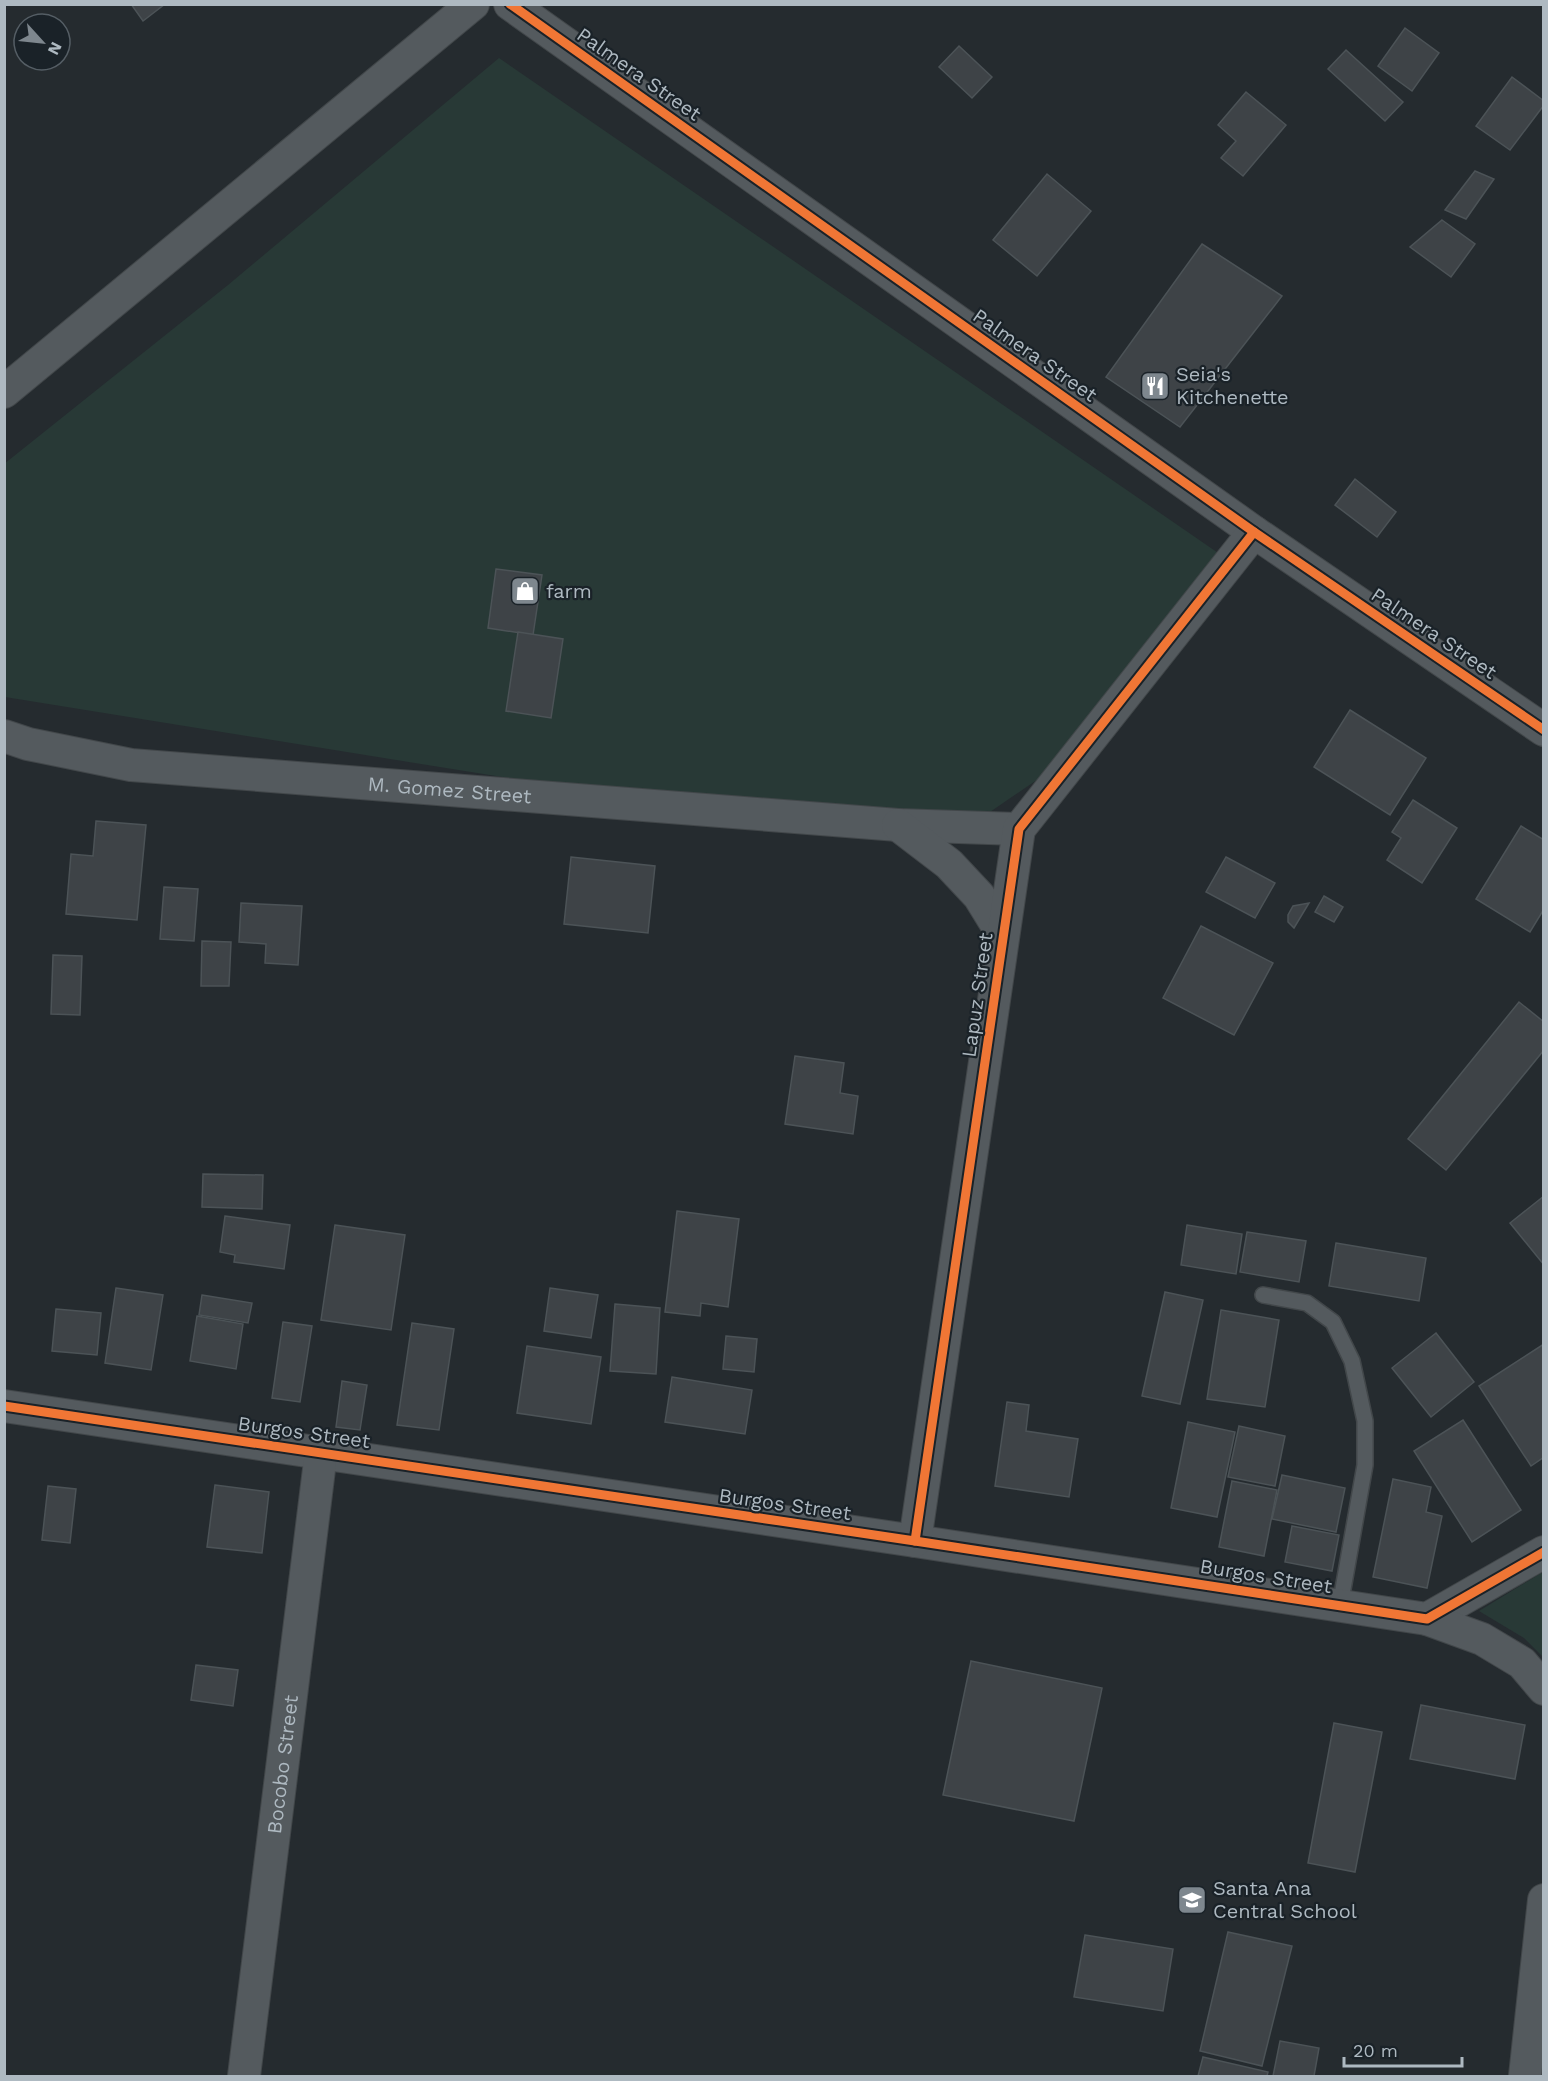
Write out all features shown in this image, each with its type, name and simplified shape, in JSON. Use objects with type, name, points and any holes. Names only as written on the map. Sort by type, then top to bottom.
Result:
[{"type":"street","points":[[4,392],[473,4]]},
{"type":"street","name":"Palmera Street","points":[[510,4],[547,14],[1254,532],[1544,730]]},
{"type":"street","name":"Lapuz Street","points":[[915,1541],[1019,829],[1254,532]]},
{"type":"street","name":"M. Gomez Street","points":[[4,736],[28,744],[131,765],[898,825],[1019,829]]},
{"type":"street","points":[[898,825],[949,864],[979,896],[1003,935]]},
{"type":"street","name":"Burgos Street","points":[[4,1406],[1427,1619],[1482,1639],[1522,1663],[1544,1689]]},
{"type":"street","name":"Bocobo Street","points":[[243,2076],[321,1452]]},
{"type":"street","points":[[1427,1619],[1544,1552]]},
{"type":"street","points":[[1525,2076],[1544,1900]]},
{"type":"lane","points":[[1263,1295],[1307,1303],[1333,1322],[1352,1361],[1365,1421],[1365,1465],[1340,1606]]},
{"type":"shaded area","points":[[499,58],[1240,568],[1107,732],[971,825],[539,783],[5,697],[4,464],[228,285]]},
{"type":"shaded area","points":[[1543,1572],[1543,1657],[1524,1638],[1479,1611]]},
{"type":"building","points":[[131,4],[165,4],[143,21]]},
{"type":"building","points":[[1405,28],[1439,53],[1412,91],[1378,66]]},
{"type":"building","points":[[959,46],[992,77],[972,98],[939,67]]},
{"type":"building","points":[[1346,50],[1403,102],[1385,121],[1328,69]]},
{"type":"building","points":[[1512,77],[1544,101],[1544,105],[1510,150],[1476,126]]},
{"type":"building","points":[[1246,92],[1286,125],[1243,176],[1221,158],[1236,141],[1218,125]]},
{"type":"building","points":[[1475,171],[1494,179],[1466,219],[1445,210]]},
{"type":"building","points":[[1047,174],[1091,211],[1037,276],[993,240]]},
{"type":"building","points":[[1442,220],[1475,244],[1451,277],[1410,247]]},
{"type":"building","points":[[1202,244],[1282,296],[1180,427],[1106,377]]},
{"type":"building","points":[[1355,479],[1396,512],[1377,537],[1335,505]]},
{"type":"building","points":[[496,569],[542,575],[533,635],[488,628]]},
{"type":"building","points":[[518,632],[563,639],[551,718],[506,711]]},
{"type":"building","points":[[1350,710],[1426,758],[1390,815],[1314,767]]},
{"type":"building","points":[[1413,800],[1457,828],[1422,883],[1387,860],[1401,838],[1392,832]]},
{"type":"building","points":[[96,821],[146,825],[137,920],[66,914],[71,854],[93,856]]},
{"type":"building","points":[[1521,826],[1544,840],[1544,909],[1530,932],[1476,899]]},
{"type":"building","points":[[571,857],[655,866],[648,933],[564,924]]},
{"type":"building","points":[[1226,857],[1275,883],[1255,918],[1206,892]]},
{"type":"building","points":[[164,887],[198,889],[194,941],[160,939]]},
{"type":"building","points":[[1324,896],[1343,907],[1334,922],[1315,912]]},
{"type":"building","points":[[241,903],[302,906],[298,965],[265,963],[266,944],[239,942]]},
{"type":"building","points":[[1309,903],[1294,928],[1288,922],[1288,915],[1293,906]]},
{"type":"building","points":[[1201,926],[1273,963],[1234,1035],[1163,998]]},
{"type":"building","points":[[202,941],[231,942],[229,986],[201,986]]},
{"type":"building","points":[[53,955],[82,956],[80,1015],[51,1014]]},
{"type":"building","points":[[1519,1002],[1544,1022],[1544,1050],[1446,1170],[1408,1139]]},
{"type":"building","points":[[795,1056],[844,1063],[840,1093],[858,1096],[853,1134],[785,1124]]},
{"type":"building","points":[[203,1174],[263,1175],[262,1209],[202,1207]]},
{"type":"building","points":[[1544,1196],[1544,1265],[1510,1223]]},
{"type":"building","points":[[677,1211],[739,1219],[728,1307],[701,1303],[700,1316],[665,1312]]},
{"type":"building","points":[[225,1216],[290,1225],[284,1269],[234,1262],[235,1255],[220,1252]]},
{"type":"building","points":[[335,1225],[405,1235],[391,1330],[321,1320]]},
{"type":"building","points":[[1187,1225],[1242,1234],[1236,1274],[1181,1265]]},
{"type":"building","points":[[1247,1232],[1306,1241],[1299,1282],[1240,1272]]},
{"type":"building","points":[[1336,1243],[1426,1258],[1419,1301],[1329,1286]]},
{"type":"building","points":[[116,1288],[163,1295],[151,1370],[105,1363]]},
{"type":"building","points":[[550,1288],[598,1295],[591,1338],[544,1331]]},
{"type":"building","points":[[1165,1292],[1203,1300],[1180,1404],[1142,1396]]},
{"type":"building","points":[[202,1295],[252,1303],[248,1323],[199,1315]]},
{"type":"building","points":[[615,1304],[660,1308],[656,1374],[610,1371]]},
{"type":"building","points":[[56,1309],[101,1313],[97,1355],[52,1351]]},
{"type":"building","points":[[1221,1310],[1279,1320],[1265,1407],[1207,1399]]},
{"type":"building","points":[[197,1316],[243,1324],[236,1369],[190,1361]]},
{"type":"building","points":[[283,1322],[312,1326],[300,1402],[272,1398]]},
{"type":"building","points":[[412,1323],[454,1329],[439,1430],[397,1425]]},
{"type":"building","points":[[1436,1333],[1474,1382],[1431,1417],[1392,1368]]},
{"type":"building","points":[[726,1336],[757,1339],[754,1372],[723,1369]]},
{"type":"building","points":[[1544,1344],[1544,1457],[1531,1466],[1479,1386]]},
{"type":"building","points":[[527,1346],[601,1357],[591,1424],[517,1413]]},
{"type":"building","points":[[672,1377],[752,1390],[745,1434],[665,1422]]},
{"type":"building","points":[[342,1381],[367,1385],[360,1430],[336,1427]]},
{"type":"building","points":[[1007,1402],[1029,1405],[1026,1431],[1078,1439],[1069,1497],[995,1486]]},
{"type":"building","points":[[1463,1420],[1521,1510],[1472,1542],[1414,1451]]},
{"type":"building","points":[[1188,1422],[1235,1432],[1217,1517],[1171,1508]]},
{"type":"building","points":[[1239,1426],[1285,1436],[1275,1486],[1228,1477]]},
{"type":"building","points":[[1282,1475],[1345,1488],[1336,1532],[1272,1519]]},
{"type":"building","points":[[1393,1479],[1431,1487],[1426,1512],[1442,1516],[1427,1588],[1373,1577]]},
{"type":"building","points":[[1232,1481],[1277,1490],[1264,1556],[1219,1547]]},
{"type":"building","points":[[215,1485],[269,1492],[262,1553],[207,1547]]},
{"type":"building","points":[[48,1486],[76,1489],[70,1543],[42,1540]]},
{"type":"building","points":[[1292,1526],[1339,1535],[1332,1571],[1285,1562]]},
{"type":"building","points":[[971,1661],[1102,1688],[1074,1821],[943,1795]]},
{"type":"building","points":[[196,1665],[238,1670],[233,1706],[191,1700]]},
{"type":"building","points":[[1421,1705],[1525,1725],[1515,1779],[1410,1759]]},
{"type":"building","points":[[1334,1723],[1382,1732],[1355,1872],[1308,1863]]},
{"type":"building","points":[[1228,1932],[1292,1946],[1262,2066],[1200,2051]]},
{"type":"building","points":[[1085,1935],[1173,1949],[1163,2011],[1074,1997]]},
{"type":"building","points":[[1280,2041],[1319,2048],[1314,2076],[1273,2076]]},
{"type":"building","points":[[1203,2057],[1268,2072],[1267,2076],[1198,2076]]},
{"type":"cycle path","points":[[510,4],[1254,532],[1544,730]]},
{"type":"cycle path","points":[[915,1541],[1019,829],[1254,532]]},
{"type":"cycle path","points":[[4,1406],[1427,1619],[1544,1552]]},
{"type":"place","name":"Seia's Kitchenette","points":[[1155,386]]},
{"type":"place","name":"farm","points":[[525,591]]},
{"type":"place","name":"Santa Ana Central School","points":[[1192,1900]]}]
